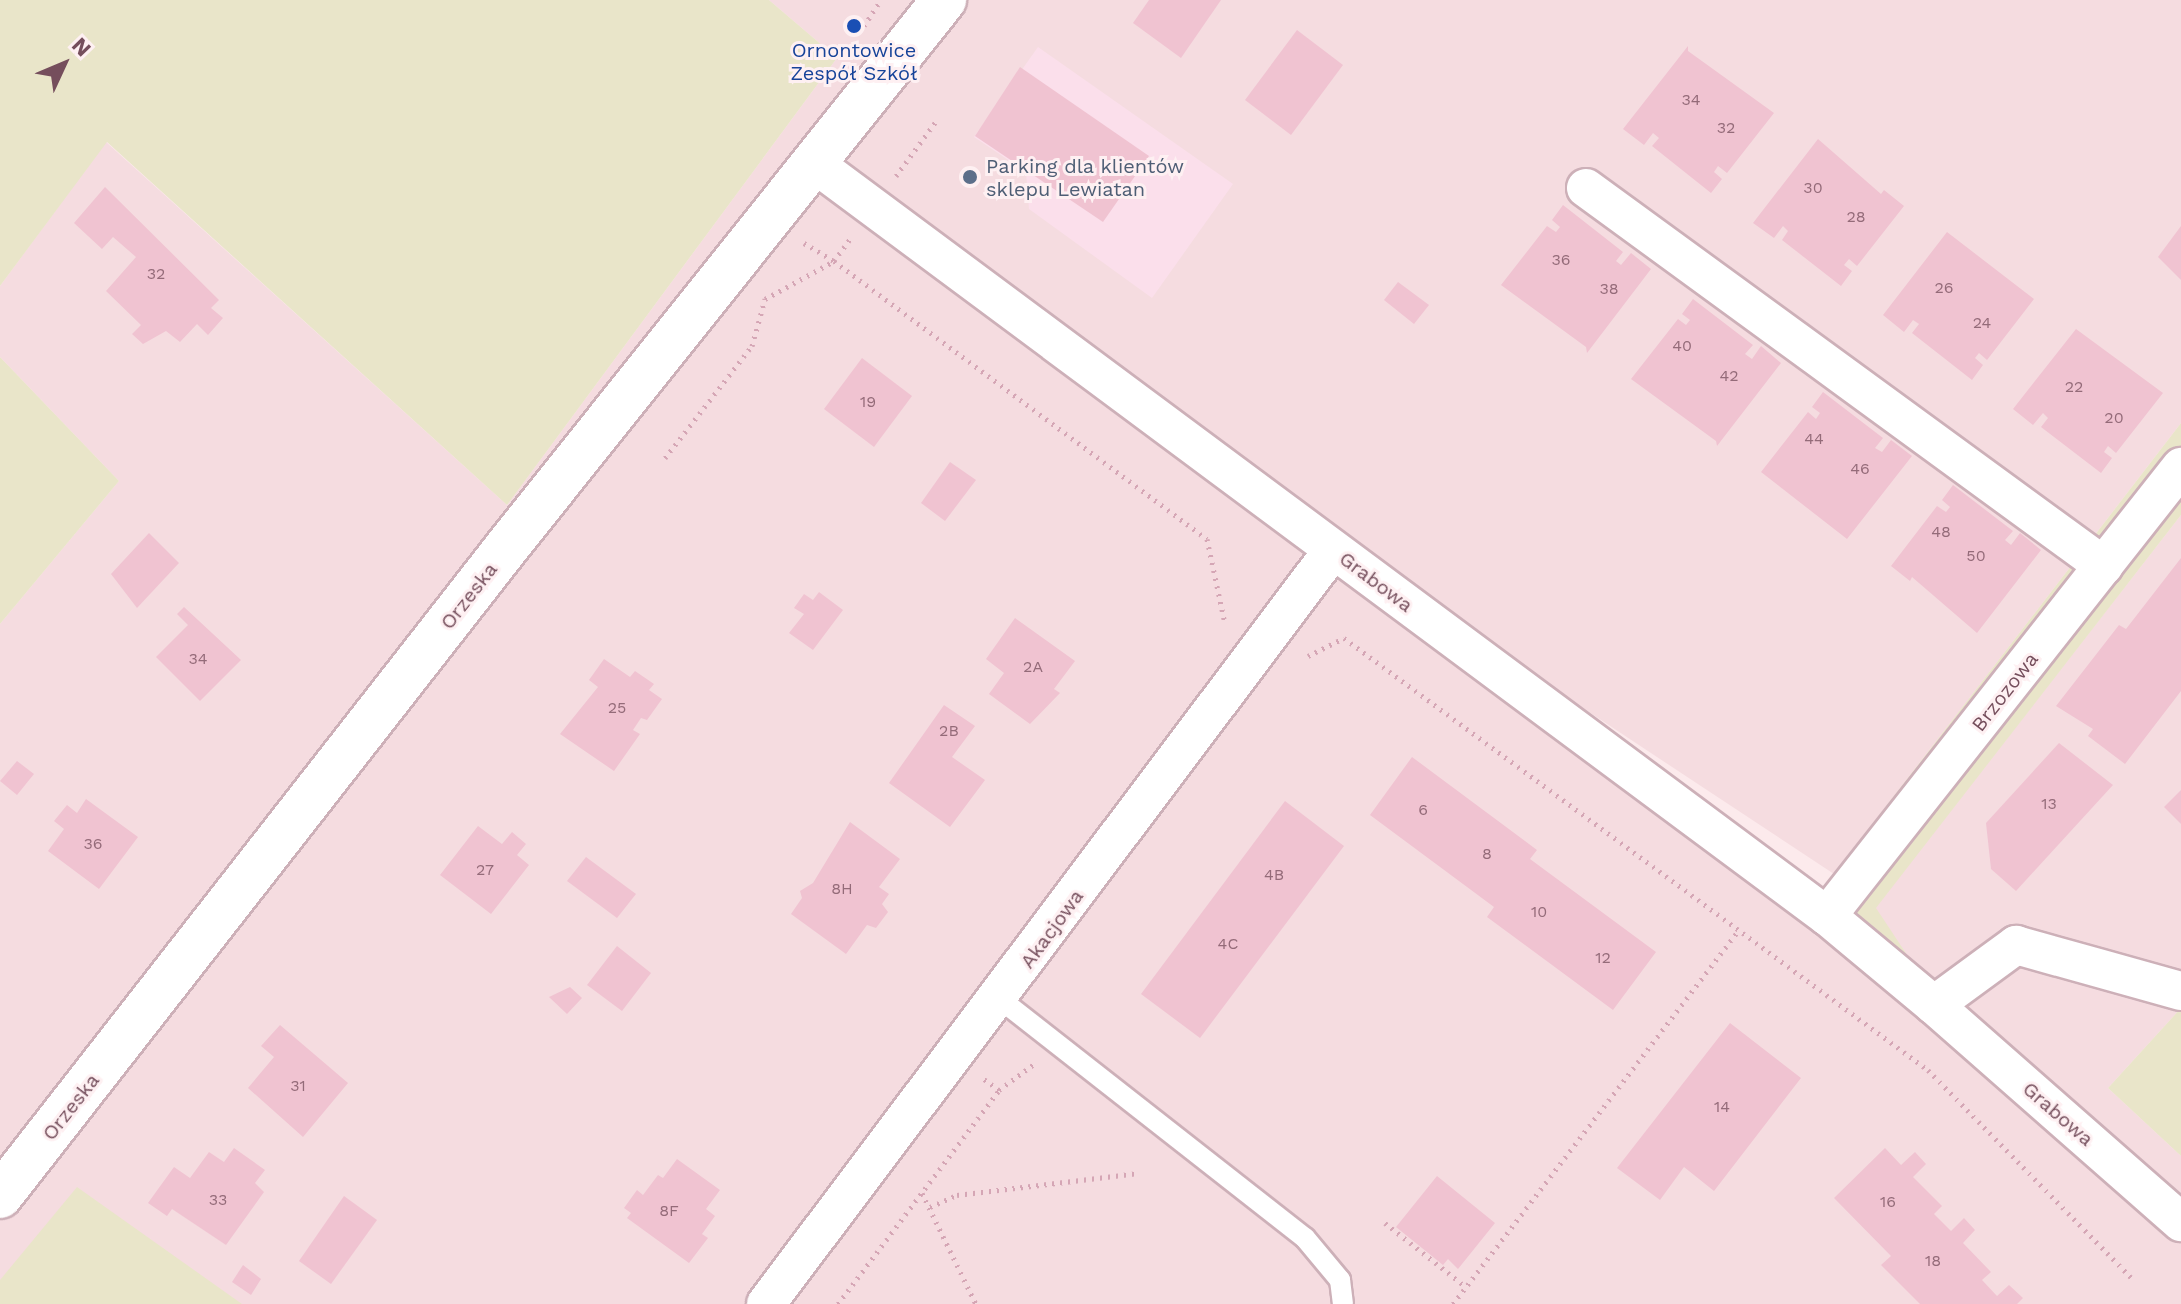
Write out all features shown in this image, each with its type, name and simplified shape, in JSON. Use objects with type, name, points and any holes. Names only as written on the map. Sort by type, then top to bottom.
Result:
[{"type":"street","name":"Orzeska","points":[[0,1196],[506,548],[944,0]]},
{"type":"street","name":"Grabowa","points":[[815,164],[1827,916],[1934,1005],[2181,1222]]},
{"type":"street","points":[[1586,188],[2104,566]]},
{"type":"street","name":"Brzozowa","points":[[1827,916],[2181,467]]},
{"type":"street","name":"Akacjowa","points":[[766,1304],[953,1056],[1000,999],[1333,550]]},
{"type":"street","points":[[1934,1005],[2016,945],[2181,991]]},
{"type":"lane","points":[[1000,999],[1305,1238],[1340,1280],[1343,1304]]},
{"type":"path","points":[[765,299],[834,261],[1207,539],[1226,622],[1222,628],[1278,669],[1344,638],[1928,1070],[2131,1277]]},
{"type":"path","points":[[1453,1304],[1739,930]]},
{"type":"path","points":[[953,1056],[999,1090]]},
{"type":"path","points":[[838,1304],[999,1090],[1041,1059]]},
{"type":"path","points":[[930,1207],[957,1195],[1139,1173]]},
{"type":"path","points":[[922,1193],[976,1304]]},
{"type":"path","points":[[1385,1223],[1466,1287]]},
{"type":"shaded area","points":[[0,0],[769,0],[837,58],[507,505],[107,142],[0,286]]},
{"type":"shaded area","points":[[769,0],[2181,0],[2181,423],[1834,874],[1309,527],[1931,991],[1875,908],[2181,515],[2181,1008],[2108,1088],[2181,1156],[2181,1304],[0,1304],[0,624],[119,481],[0,357],[0,286],[106,142],[507,505],[837,58]]},
{"type":"shaded area","points":[[1038,47],[1233,184],[1152,298],[1029,209],[1026,172],[974,137]]},
{"type":"shaded area","points":[[0,357],[119,481],[0,624]]},
{"type":"shaded area","points":[[2181,423],[2181,515],[1876,908],[1933,994],[1827,916],[1834,874]]},
{"type":"shaded area","points":[[2181,1008],[2181,1156],[2108,1088]]},
{"type":"shaded area","points":[[77,1187],[242,1304],[0,1304],[0,1280]]},
{"type":"building","points":[[1149,0],[1221,0],[1181,58],[1133,23]]},
{"type":"building","points":[[1297,30],[1343,65],[1291,135],[1245,100]]},
{"type":"building","points":[[1688,46],[1688,51],[1774,113],[1727,173],[1718,166],[1714,172],[1722,179],[1711,193],[1652,146],[1659,138],[1653,133],[1644,145],[1623,129]]},
{"type":"building","points":[[1020,67],[1149,156],[1103,222],[975,136]]},
{"type":"building","points":[[1818,139],[1881,194],[1884,190],[1904,206],[1857,266],[1849,259],[1844,265],[1852,271],[1841,286],[1782,240],[1788,231],[1783,226],[1774,238],[1753,223]]},
{"type":"building","points":[[105,187],[219,300],[211,308],[223,318],[208,335],[197,324],[180,342],[166,331],[143,344],[132,334],[141,325],[106,291],[136,257],[113,237],[102,249],[74,223]]},
{"type":"building","points":[[1563,205],[1623,252],[1616,261],[1621,265],[1631,253],[1651,269],[1587,353],[1586,347],[1501,285],[1547,226],[1556,232],[1560,227],[1552,220]]},
{"type":"building","points":[[2181,226],[2181,280],[2158,257]]},
{"type":"building","points":[[1947,232],[2034,299],[1987,360],[1979,353],[1975,358],[1983,365],[1972,380],[1912,333],[1919,324],[1913,320],[1904,332],[1883,315]]},
{"type":"building","points":[[1398,282],[1429,305],[1414,324],[1384,300]]},
{"type":"building","points":[[1693,299],[1753,345],[1745,354],[1752,359],[1761,346],[1781,363],[1717,446],[1716,441],[1631,379],[1678,319],[1686,325],[1690,320],[1682,314]]},
{"type":"building","points":[[2076,329],[2163,393],[2116,453],[2108,446],[2104,452],[2112,458],[2101,473],[2041,427],[2048,418],[2043,413],[2033,425],[2013,409]]},
{"type":"building","points":[[862,358],[912,396],[874,447],[824,409]]},
{"type":"building","points":[[1823,392],[1883,438],[1875,448],[1882,452],[1891,440],[1912,456],[1847,539],[1761,472],[1808,412],[1816,419],[1820,413],[1812,407]]},
{"type":"building","points":[[950,462],[976,480],[945,521],[921,503]]},
{"type":"building","points":[[1953,485],[2013,531],[2005,540],[2011,545],[2020,533],[2041,550],[1977,633],[1912,577],[1910,581],[1891,566],[1937,506],[1946,512],[1950,507],[1942,500]]},
{"type":"building","points":[[149,533],[179,563],[137,608],[111,574]]},
{"type":"building","points":[[2181,558],[2181,691],[2125,764],[2088,736],[2093,729],[2056,706],[2119,625],[2126,629]]},
{"type":"building","points":[[819,592],[843,610],[813,650],[789,633],[804,614],[794,608],[804,594],[813,600]]},
{"type":"building","points":[[184,607],[241,660],[200,701],[156,657],[188,625],[177,614]]},
{"type":"building","points":[[1015,618],[1075,661],[1054,689],[1060,693],[1030,724],[989,694],[1004,673],[986,659]]},
{"type":"building","points":[[604,659],[630,677],[635,671],[654,684],[649,690],[662,699],[647,720],[641,718],[633,730],[640,734],[614,771],[560,734],[598,687],[589,680]]},
{"type":"building","points":[[944,705],[975,726],[952,757],[985,780],[950,827],[889,783]]},
{"type":"building","points":[[2059,743],[2113,785],[2016,891],[1991,869],[1986,823]]},
{"type":"building","points":[[1412,757],[1537,850],[1530,859],[1656,952],[1613,1010],[1487,917],[1494,907],[1370,815]]},
{"type":"building","points":[[17,761],[34,774],[17,795],[0,781]]},
{"type":"building","points":[[2181,790],[2181,824],[2164,807]]},
{"type":"building","points":[[86,799],[138,837],[99,889],[48,851],[64,829],[54,821],[67,805],[77,813]]},
{"type":"building","points":[[1285,801],[1344,846],[1200,1038],[1141,994]]},
{"type":"building","points":[[850,822],[900,859],[879,887],[889,894],[882,904],[888,912],[876,928],[867,925],[846,954],[791,914],[802,898],[800,891],[813,883]]},
{"type":"building","points":[[478,826],[502,844],[512,832],[526,844],[517,855],[529,865],[491,914],[440,875]]},
{"type":"building","points":[[586,857],[636,894],[617,918],[567,881]]},
{"type":"building","points":[[617,946],[651,973],[622,1011],[587,985]]},
{"type":"building","points":[[570,987],[582,998],[567,1014],[549,997]]},
{"type":"building","points":[[1730,1023],[1801,1078],[1714,1191],[1684,1167],[1660,1200],[1617,1168]]},
{"type":"building","points":[[280,1025],[348,1083],[303,1137],[248,1088],[274,1057],[261,1046]]},
{"type":"building","points":[[234,1148],[265,1170],[255,1183],[264,1192],[226,1245],[172,1209],[167,1216],[148,1203],[174,1167],[190,1178],[209,1152],[224,1162]]},
{"type":"building","points":[[1885,1148],[1901,1165],[1915,1152],[1926,1164],[1913,1177],[1942,1206],[1934,1214],[1951,1231],[1964,1218],[1975,1230],[1963,1243],[1991,1272],[1982,1280],[1997,1296],[2009,1285],[2023,1298],[2017,1304],[1920,1304],[1881,1265],[1891,1256],[1834,1198]]},
{"type":"building","points":[[677,1159],[720,1190],[706,1209],[715,1216],[702,1234],[708,1238],[689,1263],[627,1218],[631,1213],[624,1208],[637,1190],[643,1195],[658,1175],[663,1178]]},
{"type":"building","points":[[1437,1176],[1495,1223],[1458,1269],[1448,1259],[1443,1265],[1396,1227]]},
{"type":"building","points":[[344,1196],[377,1220],[331,1284],[299,1261]]},
{"type":"building","points":[[243,1265],[261,1279],[251,1295],[232,1282]]},
{"type":"place","name":"Ornontowice Zespół Szkół","points":[[854,26]]},
{"type":"place","name":"Parking dla klientów sklepu Lewiatan","points":[[970,177]]}]
